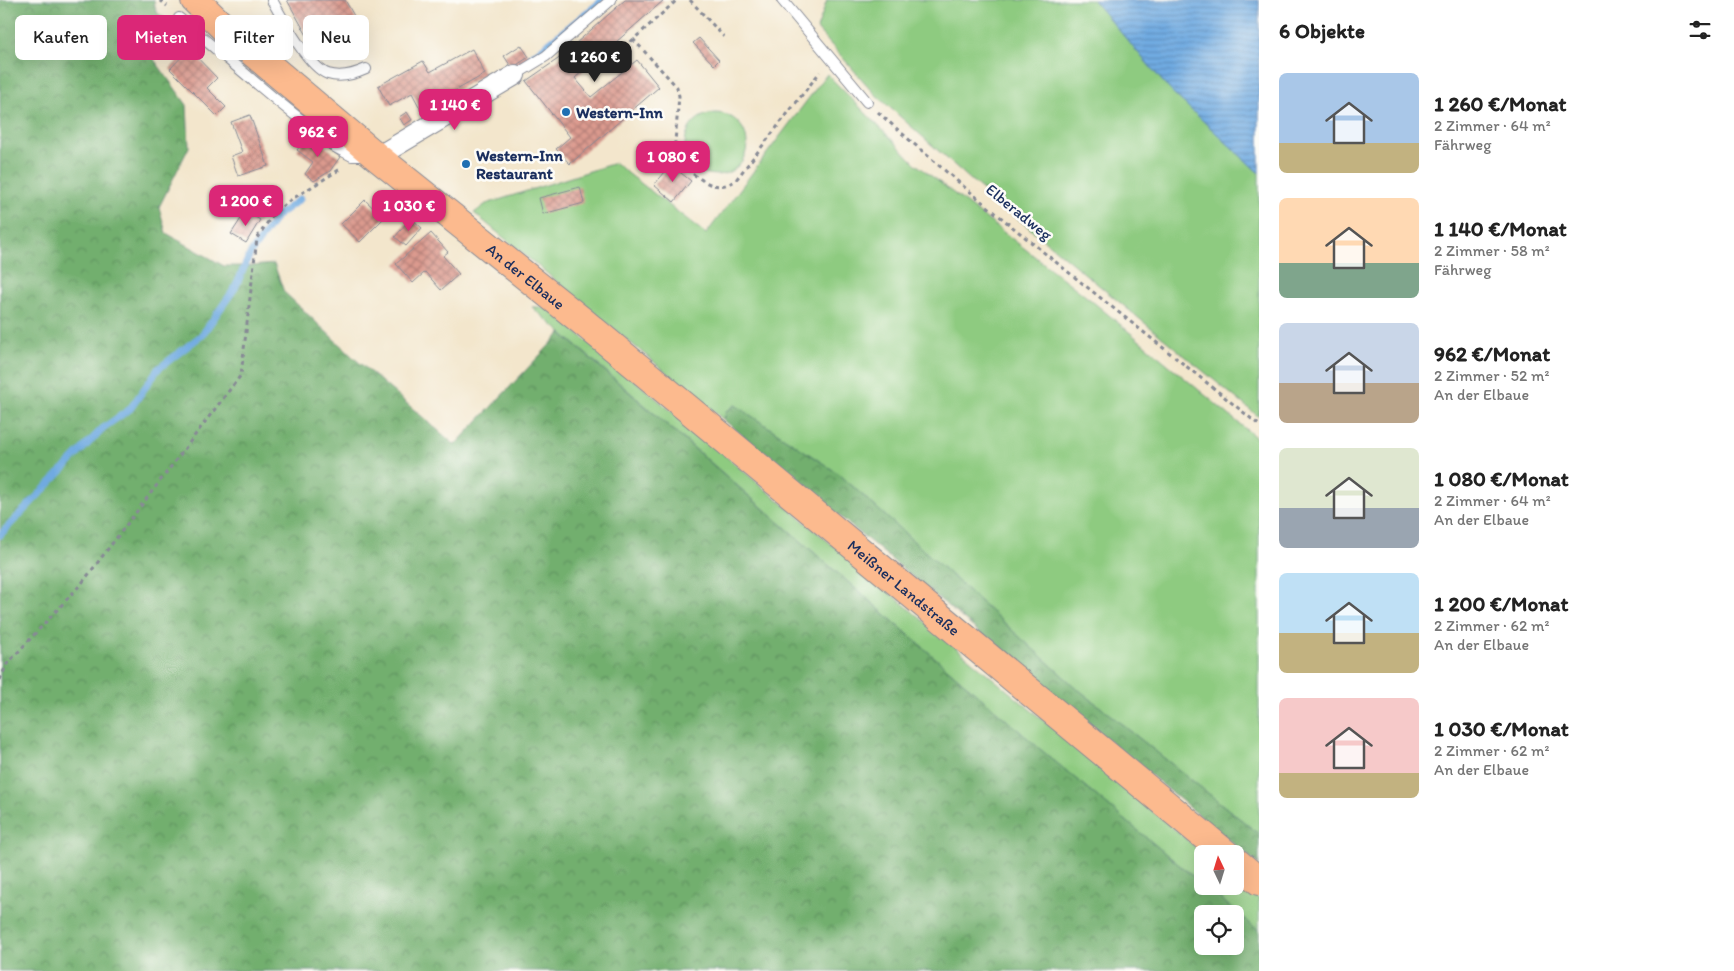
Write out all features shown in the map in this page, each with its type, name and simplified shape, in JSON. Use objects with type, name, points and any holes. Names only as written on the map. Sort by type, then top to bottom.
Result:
[{"type":"main road","name":"An der Elbaue","points":[[187,9],[225,29],[366,154],[582,321]]},
{"type":"main road","name":"Meißner Landstraße","points":[[582,321],[1215,845]]},
{"type":"main road","points":[[1244,868],[1259,881]]},
{"type":"street","points":[[366,154],[515,75]]},
{"type":"lane","points":[[272,0],[289,31],[320,69],[328,74],[341,76],[356,74],[366,69]]},
{"type":"lane","points":[[515,75],[546,56],[611,0]]},
{"type":"lane","points":[[782,0],[867,102]]},
{"type":"path","points":[[595,74],[677,0]]},
{"type":"path","points":[[690,0],[724,37]]},
{"type":"path","points":[[633,39],[676,88],[679,96],[674,153],[676,159],[695,175],[715,186],[726,186],[736,181],[830,59]]},
{"type":"path","name":"Elberadweg","points":[[867,102],[922,152],[1259,425]]},
{"type":"path","points":[[0,680],[7,664],[82,583],[241,375],[257,238],[274,213],[289,201],[366,154]]},
{"type":"green space","points":[[0,0],[154,0],[156,12],[160,15],[117,15],[117,60],[154,60],[187,105],[189,147],[159,207],[166,233],[224,266],[274,264],[284,292],[354,358],[455,445],[561,333],[1040,749],[1194,877],[1194,895],[1216,895],[1228,905],[1194,905],[1194,955],[1244,955],[1244,918],[1259,931],[1259,971],[0,971]]},
{"type":"green space","points":[[827,0],[1093,0],[1171,91],[1259,173],[1259,417],[971,180],[876,95],[817,29]]},
{"type":"green space","points":[[827,74],[916,164],[1092,301],[1259,440],[1259,834],[1074,686],[839,474],[735,405],[726,412],[724,420],[474,213],[486,204],[615,163],[706,234]]},
{"type":"green space","points":[[710,113],[722,113],[738,122],[745,132],[747,144],[745,156],[738,166],[722,175],[710,175],[699,170],[690,161],[685,150],[685,138],[690,127],[699,118]]},
{"type":"green space","points":[[532,307],[542,307],[551,311],[1194,846],[1194,877],[1040,749]]},
{"type":"green space","points":[[735,405],[839,474],[1074,686],[1259,834],[1259,865],[1244,853],[1244,845],[1235,845],[724,420],[726,412]]},
{"type":"green space","points":[[1244,886],[1259,899],[1259,931],[1244,918],[1244,905],[1228,905],[1216,895],[1244,895]]},
{"type":"water","points":[[1093,0],[1259,0],[1259,173],[1171,91]]},
{"type":"building","points":[[287,0],[345,0],[354,15],[303,15],[303,28]]},
{"type":"building","points":[[625,0],[664,0],[575,78],[591,97],[637,60],[659,87],[570,164],[556,149],[570,137],[526,81],[558,59]]},
{"type":"building","points":[[699,38],[719,60],[714,65],[693,43]]},
{"type":"building","points":[[521,45],[529,57],[512,68],[504,56]]},
{"type":"building","points":[[472,49],[485,74],[421,110],[412,93],[389,106],[378,86],[423,61],[430,72]]},
{"type":"building","points":[[179,60],[200,60],[217,78],[207,88],[226,107],[217,116],[170,69]]},
{"type":"building","points":[[407,112],[412,120],[404,125],[399,117]]},
{"type":"building","points":[[250,115],[268,166],[238,176],[231,156],[242,152],[231,122]]},
{"type":"building","points":[[308,135],[340,157],[330,171],[314,181],[305,174],[313,162],[297,150]]},
{"type":"building","points":[[671,165],[691,181],[674,202],[654,185]]},
{"type":"building","points":[[580,187],[584,203],[543,214],[539,198]]},
{"type":"building","points":[[365,200],[384,218],[360,242],[341,224]]},
{"type":"building","points":[[246,211],[260,220],[246,243],[231,234]]},
{"type":"building","points":[[411,218],[422,228],[406,246],[395,237]]},
{"type":"building","points":[[431,233],[448,252],[443,256],[459,274],[441,290],[425,272],[413,283],[396,264]]},
{"type":"waterway","points":[[511,70],[531,57],[603,0]]},
{"type":"waterway","points":[[0,535],[103,428],[130,409],[158,369],[202,335],[235,288],[250,254],[277,216],[300,199]]},
{"type":"place","name":"Western-Inn","points":[[566,112]]},
{"type":"place","name":"Western-Inn Restaurant","points":[[466,164]]}]
